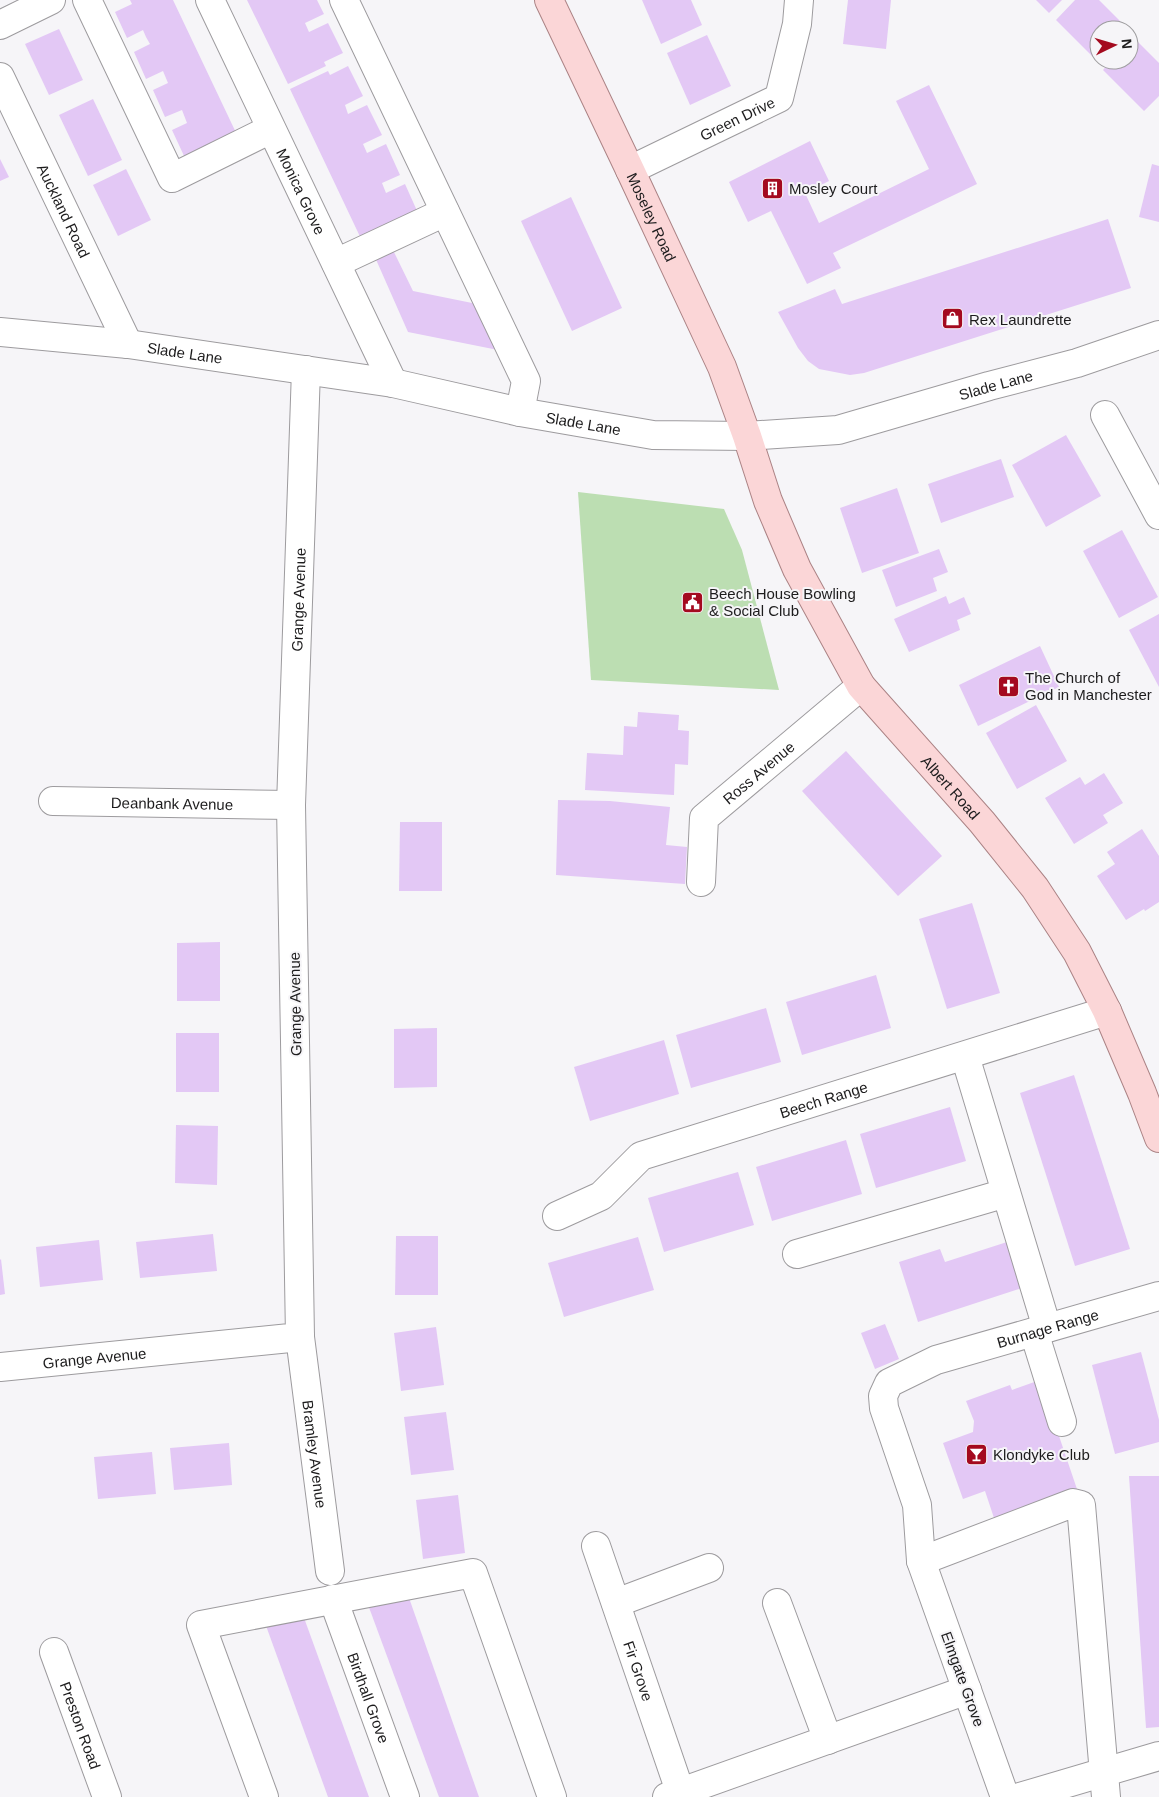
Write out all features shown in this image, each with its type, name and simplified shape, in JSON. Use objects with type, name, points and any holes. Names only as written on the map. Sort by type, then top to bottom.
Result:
[{"type":"main road","name":"Moseley Road","points":[[549,0],[722,367],[747,436]]},
{"type":"main road","name":"Albert Road","points":[[747,436],[768,501],[798,569],[861,686],[982,822],[1035,888],[1077,952],[1107,1011],[1159,1138]]},
{"type":"street","points":[[0,25],[52,0]]},
{"type":"street","points":[[87,0],[172,178],[271,129]]},
{"type":"street","name":"Monica Grove","points":[[210,0],[393,383]]},
{"type":"street","points":[[344,0],[526,381],[520,412]]},
{"type":"street","name":"Green Drive","points":[[630,170],[780,98],[797,24],[799,0]]},
{"type":"street","name":"Auckland Road","points":[[0,77],[128,344]]},
{"type":"street","points":[[336,263],[445,212]]},
{"type":"street","name":"Slade Lane","points":[[0,332],[128,344],[393,383],[520,412],[653,435],[747,436],[838,430],[989,386],[1077,363],[1159,335]]},
{"type":"street","name":"Grange Avenue","points":[[0,1367],[300,1337],[291,805],[306,370]]},
{"type":"street","points":[[1104,415],[1159,515]]},
{"type":"street","name":"Ross Avenue","points":[[701,882],[704,818],[861,686]]},
{"type":"street","name":"Deanbank Avenue","points":[[53,801],[291,805]]},
{"type":"street","name":"Beech Range","points":[[557,1216],[601,1196],[641,1156],[1107,1011]]},
{"type":"street","points":[[965,1056],[1006,1193],[1062,1422]]},
{"type":"street","points":[[797,1254],[1006,1193]]},
{"type":"street","name":"Burnage Range","points":[[921,1561],[917,1505],[884,1408],[883,1396],[889,1383],[936,1360],[1159,1296]]},
{"type":"street","name":"Bramley Avenue","points":[[300,1337],[330,1571]]},
{"type":"street","points":[[921,1561],[1073,1503],[1081,1505],[1105,1784]]},
{"type":"street","name":"Fir Grove","points":[[596,1546],[616,1603],[676,1795]]},
{"type":"street","name":"Elmgate Grove","points":[[921,1561],[1005,1797]]},
{"type":"street","points":[[616,1603],[709,1568]]},
{"type":"street","points":[[264,1797],[201,1625],[473,1573],[552,1797]]},
{"type":"street","name":"Birdhall Grove","points":[[333,1599],[405,1797]]},
{"type":"street","points":[[777,1603],[828,1740]]},
{"type":"street","name":"Preston Road","points":[[54,1652],[107,1797]]},
{"type":"street","points":[[676,1795],[967,1690]]},
{"type":"street","points":[[1020,1797],[1105,1784],[1159,1756]]},
{"type":"green space","points":[[578,492],[724,509],[742,550],[779,690],[591,680]]},
{"type":"building","points":[[130,0],[173,0],[239,139],[185,158],[172,130],[187,123],[182,110],[165,117],[153,90],[168,83],[163,71],[146,79],[134,52],[150,44],[143,30],[127,38],[115,12],[132,4]]},
{"type":"building","points":[[247,0],[317,0],[324,14],[305,23],[309,32],[328,23],[343,53],[324,62],[326,66],[288,84]]},
{"type":"building","points":[[642,0],[691,0],[702,25],[661,44]]},
{"type":"building","points":[[848,0],[891,0],[886,49],[843,44]]},
{"type":"building","points":[[1036,0],[1062,0],[1049,13]]},
{"type":"building","points":[[1075,0],[1099,0],[1119,20],[1089,20],[1089,53],[1056,20]]},
{"type":"building","points":[[59,29],[83,80],[49,95],[25,44]]},
{"type":"building","points":[[707,35],[731,86],[690,105],[667,53]]},
{"type":"building","points":[[1139,43],[1159,63],[1159,96],[1144,111],[1103,70],[1139,70]]},
{"type":"building","points":[[348,66],[363,96],[345,105],[348,114],[367,105],[382,135],[363,144],[367,153],[386,144],[400,175],[382,183],[386,193],[405,184],[418,213],[364,245],[290,89],[328,71],[330,75]]},
{"type":"building","name":"Mosley Court","points":[[929,85],[977,184],[833,253],[841,268],[807,284],[771,211],[748,222],[729,182],[810,141],[829,181],[805,193],[819,223],[929,169],[896,101]]},
{"type":"building","points":[[93,99],[122,160],[88,176],[59,115]]},
{"type":"building","points":[[0,159],[9,177],[0,181]]},
{"type":"building","points":[[1152,164],[1159,166],[1159,222],[1139,217]]},
{"type":"building","points":[[126,169],[151,220],[118,236],[93,185]]},
{"type":"building","points":[[571,197],[622,308],[572,331],[521,221]]},
{"type":"building","points":[[1108,219],[1131,288],[864,373],[850,375],[819,369],[808,361],[798,348],[778,312],[835,289],[842,304]]},
{"type":"building","points":[[391,246],[413,291],[482,305],[503,351],[408,332],[374,255]]},
{"type":"building","points":[[1066,435],[1101,496],[1046,527],[1012,465]]},
{"type":"building","points":[[1001,459],[1014,497],[941,523],[928,484]]},
{"type":"building","points":[[897,488],[919,553],[862,573],[840,508]]},
{"type":"building","points":[[1122,530],[1158,597],[1119,618],[1083,551]]},
{"type":"building","points":[[939,549],[948,572],[933,578],[937,591],[896,607],[882,570]]},
{"type":"building","points":[[946,596],[949,604],[964,597],[971,614],[957,620],[960,630],[909,652],[894,619]]},
{"type":"building","points":[[1159,614],[1159,687],[1129,630]]},
{"type":"building","name":"The Church of God in Manchester","points":[[1040,646],[1059,687],[978,726],[959,685]]},
{"type":"building","points":[[1036,705],[1067,761],[1017,789],[986,733]]},
{"type":"building","points":[[638,712],[679,715],[678,730],[689,731],[688,765],[675,764],[674,795],[585,790],[587,753],[623,755],[624,726],[637,727]]},
{"type":"building","points":[[846,751],[942,856],[898,896],[802,791]]},
{"type":"building","points":[[1104,773],[1123,803],[1103,815],[1108,823],[1074,844],[1045,798],[1080,777],[1085,785]]},
{"type":"building","points":[[558,800],[610,801],[670,807],[666,845],[687,847],[685,884],[556,875]]},
{"type":"building","points":[[400,822],[442,822],[442,891],[399,891]]},
{"type":"building","points":[[1142,829],[1159,856],[1159,902],[1126,920],[1097,876],[1115,864],[1107,852]]},
{"type":"building","points":[[972,903],[1000,993],[947,1009],[919,919]]},
{"type":"building","points":[[220,942],[220,1001],[177,1001],[177,943]]},
{"type":"building","points":[[876,975],[891,1028],[802,1055],[786,1002]]},
{"type":"building","points":[[766,1008],[781,1062],[691,1088],[676,1035]]},
{"type":"building","points":[[437,1028],[437,1087],[394,1088],[394,1029]]},
{"type":"building","points":[[176,1033],[219,1033],[219,1092],[176,1092]]},
{"type":"building","points":[[664,1040],[679,1094],[590,1121],[574,1067]]},
{"type":"building","points":[[1074,1075],[1130,1249],[1075,1266],[1020,1093]]},
{"type":"building","points":[[950,1107],[966,1161],[876,1188],[860,1134]]},
{"type":"building","points":[[176,1125],[218,1126],[217,1185],[175,1183]]},
{"type":"building","points":[[846,1140],[862,1194],[772,1221],[756,1167]]},
{"type":"building","points":[[738,1172],[754,1225],[664,1252],[648,1198]]},
{"type":"building","points":[[213,1234],[217,1271],[140,1278],[136,1242]]},
{"type":"building","points":[[396,1236],[438,1236],[438,1295],[395,1295]]},
{"type":"building","points":[[638,1237],[654,1290],[564,1317],[548,1263]]},
{"type":"building","points":[[99,1240],[103,1280],[40,1287],[36,1247]]},
{"type":"building","points":[[1007,1242],[1022,1288],[918,1322],[899,1262],[940,1249],[945,1262]]},
{"type":"building","points":[[0,1260],[5,1294],[0,1295]]},
{"type":"building","points":[[885,1324],[899,1359],[875,1369],[861,1333]]},
{"type":"building","points":[[436,1327],[444,1385],[401,1391],[394,1333]]},
{"type":"building","points":[[1141,1352],[1159,1420],[1159,1442],[1115,1454],[1092,1365]]},
{"type":"building","points":[[1040,1380],[1079,1495],[996,1524],[985,1491],[963,1499],[943,1443],[973,1432],[974,1421],[966,1401],[1010,1385],[1012,1390]]},
{"type":"building","points":[[446,1412],[454,1470],[411,1475],[404,1417]]},
{"type":"building","points":[[229,1443],[232,1485],[174,1490],[170,1448]]},
{"type":"building","points":[[152,1452],[156,1494],[98,1499],[94,1457]]},
{"type":"building","points":[[1129,1476],[1159,1476],[1159,1727],[1146,1728]]},
{"type":"building","points":[[458,1495],[465,1553],[423,1559],[416,1500]]},
{"type":"building","points":[[408,1595],[479,1797],[439,1797],[367,1602]]},
{"type":"building","points":[[303,1615],[369,1797],[328,1797],[265,1623]]},
{"type":"place","name":"Mosley Court","points":[[773,188]]},
{"type":"place","name":"Rex Laundrette","points":[[953,319]]},
{"type":"place","name":"Beech House Bowling & Social Club","points":[[693,602]]},
{"type":"place","name":"The Church of God in Manchester","points":[[1009,686]]},
{"type":"place","name":"Klondyke Club","points":[[977,1454]]}]
